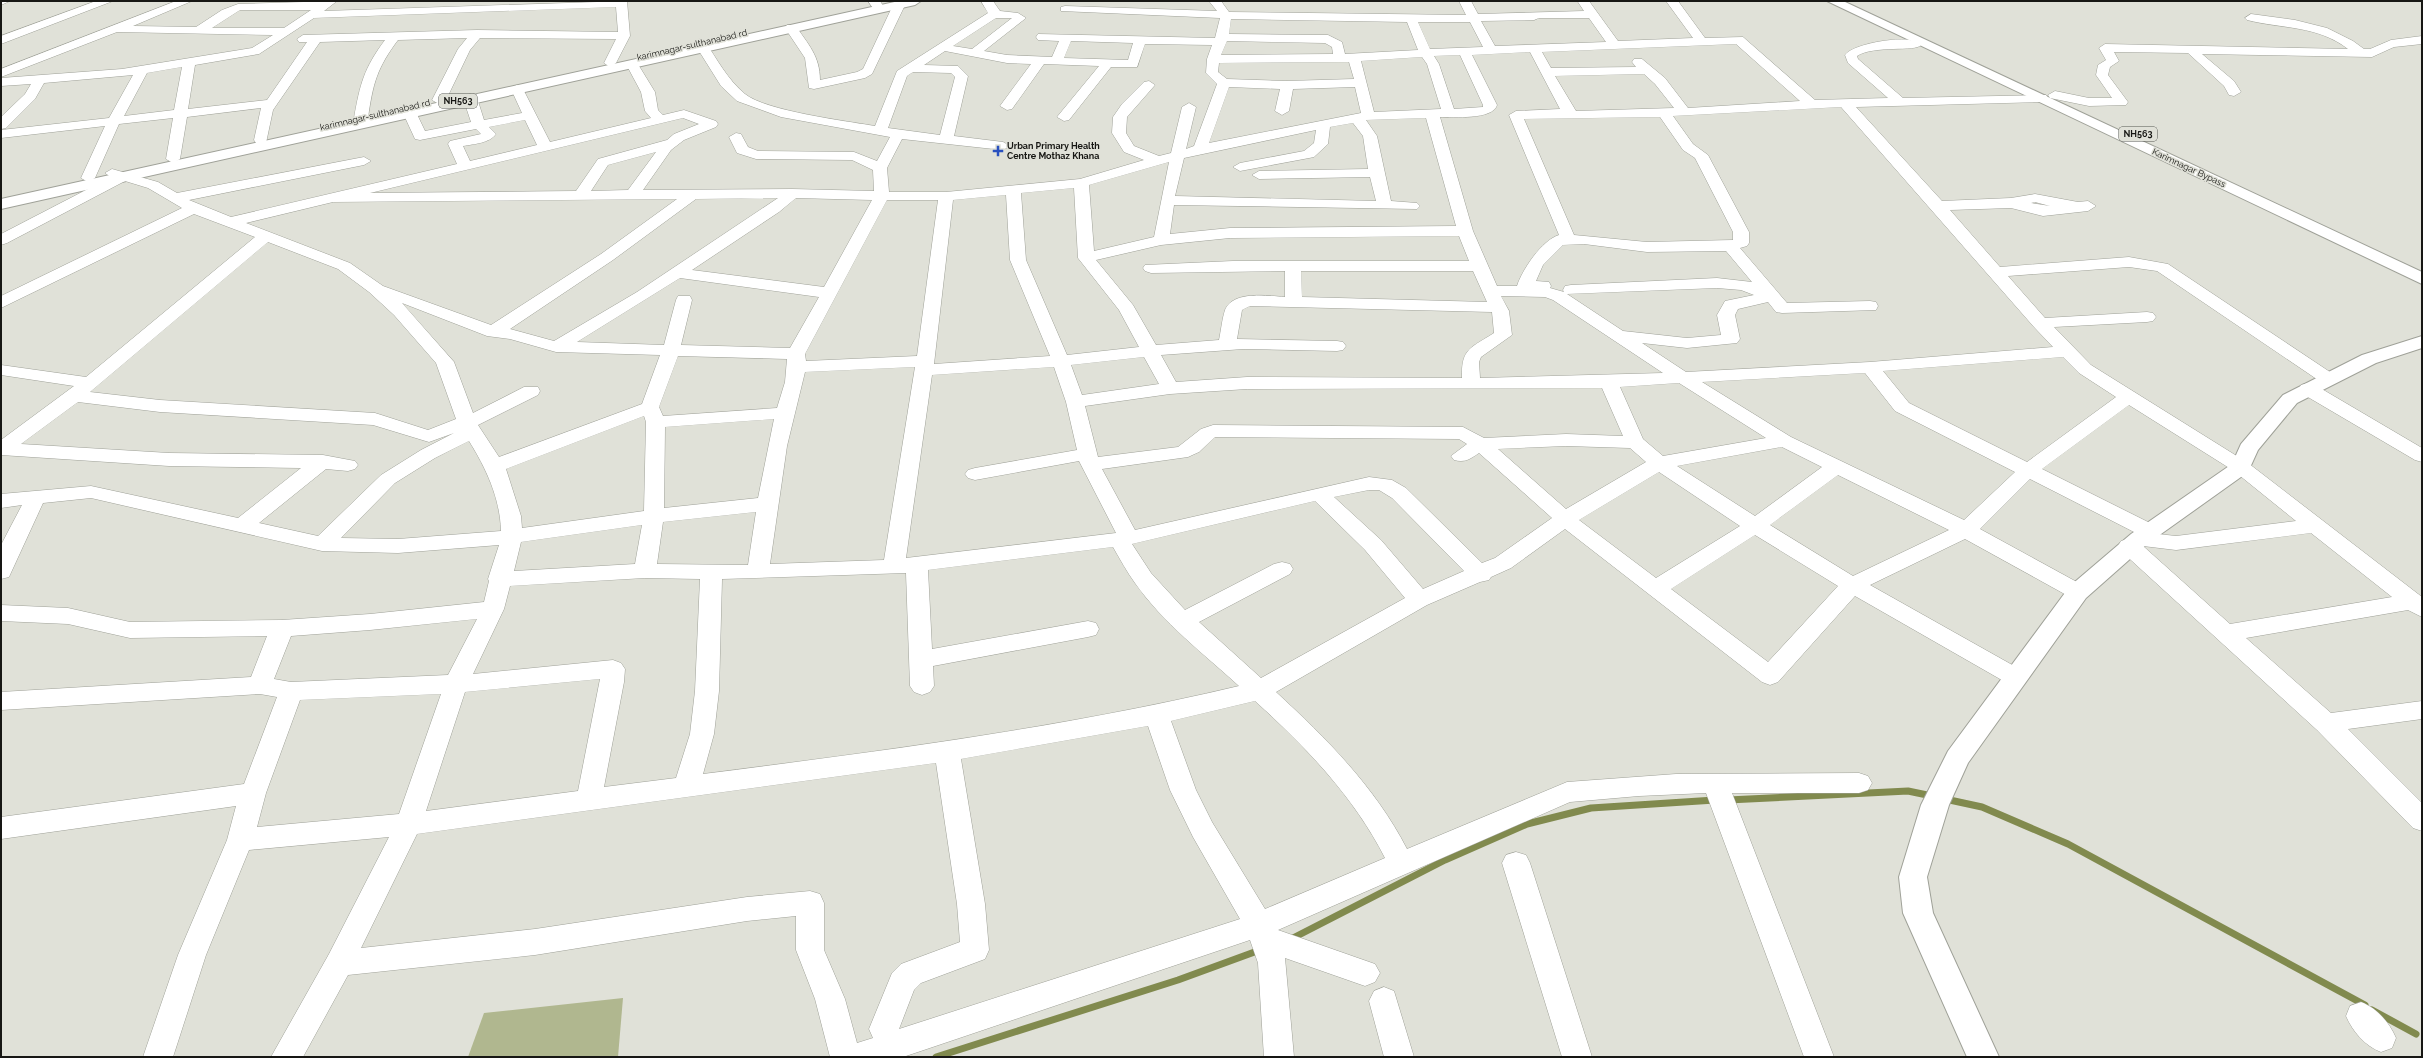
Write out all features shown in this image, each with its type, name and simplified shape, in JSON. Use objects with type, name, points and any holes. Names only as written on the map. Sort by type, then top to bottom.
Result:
[{"type":"main road","name":"NH563","points":[[1,204],[118,175],[410,113],[470,98],[632,64],[703,46],[791,28],[883,4],[915,1]]},
{"type":"main road","name":"NH563","points":[[1822,1],[1915,45],[1951,56]]},
{"type":"main road","name":"Karimnagar Bypass","points":[[1833,1],[1951,56],[2048,96],[2422,279]]},
{"type":"main road","name":"NH563","points":[[1853,1],[2048,96],[2422,268]]},
{"type":"main road","name":"karimnagar-sulthanabad rd","points":[[1,198],[88,178],[118,175],[173,159],[610,63],[703,46],[883,4]]},
{"type":"main road","points":[[1983,1057],[1918,913],[1913,877],[1935,805],[1957,758],[2078,592],[2139,539],[2241,467],[2248,448],[2290,399],[2327,378],[2369,359],[2422,342]]},
{"type":"street","points":[[1,40],[107,1]]},
{"type":"street","points":[[1,72],[157,11],[169,9],[186,1]]},
{"type":"street","points":[[198,31],[226,12],[251,1]]},
{"type":"street","points":[[987,1],[994,9],[994,14]]},
{"type":"street","points":[[1148,1],[1158,12]]},
{"type":"street","points":[[1215,1],[1226,15]]},
{"type":"street","points":[[1465,1],[1472,18],[1491,51]]},
{"type":"street","points":[[1583,1],[1615,46]]},
{"type":"street","points":[[1672,1],[1701,41]]},
{"type":"street","points":[[311,15],[622,2],[624,36],[610,63]]},
{"type":"street","points":[[238,7],[328,3]]},
{"type":"street","points":[[1,82],[39,80],[144,69],[255,51],[287,32],[328,3]]},
{"type":"street","points":[[861,75],[868,70],[883,4]]},
{"type":"street","points":[[95,6],[118,8]]},
{"type":"street","points":[[1065,8],[1226,15],[1411,19],[1592,14]]},
{"type":"street","points":[[134,9],[157,11]]},
{"type":"street","points":[[1056,61],[1070,38],[1084,24],[1094,10]]},
{"type":"street","points":[[880,130],[905,71],[994,14],[1014,15],[1020,17],[974,53]]},
{"type":"street","points":[[1226,15],[1213,59],[1212,73],[1224,83],[1286,85],[1361,83]]},
{"type":"street","points":[[2251,18],[2308,24],[2347,40],[2361,53]]},
{"type":"street","points":[[1411,19],[1426,53],[1433,64],[1450,113]]},
{"type":"street","points":[[791,28],[802,44],[810,51],[814,64],[814,85],[861,75],[905,71],[954,70],[959,72],[962,76],[946,139]]},
{"type":"street","points":[[112,29],[287,32]]},
{"type":"street","points":[[274,40],[477,34],[624,36]]},
{"type":"street","points":[[439,100],[464,49],[477,34]]},
{"type":"street","points":[[361,118],[366,84],[381,54],[394,36]]},
{"type":"street","points":[[1042,37],[1140,40],[1328,39],[1338,45],[1339,58]]},
{"type":"street","points":[[261,140],[266,110],[316,39]]},
{"type":"street","points":[[942,48],[1007,59],[1040,62],[1056,61],[1133,64],[1140,40]]},
{"type":"street","points":[[1213,59],[1354,58],[1426,53],[1628,46],[1739,40],[1812,104]]},
{"type":"street","points":[[1568,238],[1516,115],[1570,113],[1584,115],[1664,113],[1844,102],[2048,96],[2089,102],[2121,102],[2102,74],[2104,65],[2113,61],[2106,48],[2372,53],[2391,44],[2422,40]]},
{"type":"street","points":[[1899,101],[1852,60],[1851,55],[1856,50],[1876,46],[1915,45]]},
{"type":"street","points":[[703,46],[726,83],[742,98],[781,113],[898,134],[1003,146]]},
{"type":"street","points":[[1628,46],[1638,62],[1660,81],[1684,112]]},
{"type":"street","points":[[1534,49],[1570,113]]},
{"type":"street","points":[[2199,50],[2194,54],[2229,84],[2234,92]]},
{"type":"street","points":[[336,198],[694,193],[946,196],[1081,183],[1179,154],[1323,124],[1362,117],[1479,112],[1489,109],[1490,105],[1465,52]]},
{"type":"street","points":[[1354,58],[1361,83],[1362,117],[1370,136],[1376,173],[1384,204]]},
{"type":"street","points":[[173,159],[182,113],[189,62]]},
{"type":"street","points":[[1007,106],[1040,62]]},
{"type":"street","points":[[1064,117],[1108,63]]},
{"type":"street","points":[[632,64],[648,92],[652,111],[660,119]]},
{"type":"street","points":[[88,178],[114,120],[144,69]]},
{"type":"street","points":[[1547,72],[1588,73],[1649,70]]},
{"type":"street","points":[[1,125],[30,96],[39,80]]},
{"type":"street","points":[[1200,149],[1224,83]]},
{"type":"street","points":[[1149,85],[1126,107],[1120,117],[1119,133],[1129,149],[1158,161]]},
{"type":"street","points":[[1282,111],[1286,85]]},
{"type":"street","points":[[516,89],[545,146]]},
{"type":"street","points":[[470,98],[479,126],[496,136],[503,156]]},
{"type":"street","points":[[1844,102],[1939,206],[2040,323],[2085,369],[2241,467],[2417,605]]},
{"type":"street","points":[[1,134],[271,103]]},
{"type":"street","points":[[1161,240],[1167,200],[1189,107]]},
{"type":"street","points":[[410,113],[420,136],[479,126],[530,115]]},
{"type":"street","points":[[1664,113],[1688,148],[1701,155],[1741,232],[1741,243],[1730,246],[1647,247],[1568,238],[1559,240],[1536,263],[1525,286],[1559,286],[1571,290],[1717,283],[1744,285],[1771,296]]},
{"type":"street","points":[[230,222],[684,114],[711,124],[679,137],[666,147],[633,194]]},
{"type":"street","points":[[1432,114],[1465,231],[1498,308],[1503,334],[1474,354],[1470,362],[1471,384]]},
{"type":"street","points":[[1240,167],[1309,154],[1321,144],[1323,124]]},
{"type":"street","points":[[521,131],[536,128]]},
{"type":"street","points":[[758,572],[766,504],[784,413],[797,360],[830,292],[882,196],[880,168],[898,134]]},
{"type":"street","points":[[465,165],[455,144],[496,136]]},
{"type":"street","points":[[736,137],[742,150],[756,155],[854,156],[880,168]]},
{"type":"street","points":[[581,195],[603,162],[674,142]]},
{"type":"street","points":[[174,198],[364,162]]},
{"type":"street","points":[[1259,175],[1376,173]]},
{"type":"street","points":[[1,240],[118,175],[153,185],[193,208],[344,266],[375,288],[400,310],[445,362],[470,427],[495,466],[511,516],[512,537],[499,578],[492,609],[456,684],[409,824],[339,964],[286,1057]]},
{"type":"street","points":[[1081,183],[1086,258],[1127,309],[1170,388]]},
{"type":"street","points":[[1013,190],[1018,260],[1061,362],[1075,402],[1088,459],[1143,578],[1182,621],[1317,746],[1351,784],[1381,826],[1401,864]]},
{"type":"street","points":[[493,332],[607,257],[694,193]]},
{"type":"street","points":[[556,347],[643,296],[774,209],[792,193]]},
{"type":"street","points":[[894,567],[925,365],[946,196]]},
{"type":"street","points":[[1939,206],[2011,203],[2035,198],[2083,207]]},
{"type":"street","points":[[1167,200],[1384,204],[1412,206]]},
{"type":"street","points":[[1,303],[193,208]]},
{"type":"street","points":[[1086,258],[1161,240],[1230,233],[1465,231]]},
{"type":"street","points":[[1,449],[74,396],[193,299],[266,236]]},
{"type":"street","points":[[1730,246],[1782,308],[1870,306]]},
{"type":"street","points":[[1995,272],[2130,262],[2162,267],[2327,378]]},
{"type":"street","points":[[1151,268],[1218,265],[1479,266]]},
{"type":"street","points":[[1293,266],[1294,302]]},
{"type":"street","points":[[677,273],[830,292]]},
{"type":"street","points":[[375,288],[493,332],[512,334],[556,347],[671,350],[797,360],[925,365],[1061,362],[1149,351],[1227,346],[1337,346]]},
{"type":"street","points":[[1571,290],[1578,308]]},
{"type":"street","points":[[1491,291],[1546,292],[1559,296],[1681,377],[1784,441],[1966,530],[2078,592]]},
{"type":"street","points":[[1619,336],[1687,343],[1731,338],[1726,315],[1731,305],[1771,296]]},
{"type":"street","points":[[645,571],[654,516],[653,415],[684,300]]},
{"type":"street","points":[[1227,346],[1234,309],[1238,304],[1250,301],[1498,308]]},
{"type":"street","points":[[2040,323],[2147,317]]},
{"type":"street","points":[[1075,402],[1170,388],[1247,383],[1471,384],[1609,382],[1870,367],[2067,351]]},
{"type":"street","points":[[1870,367],[1902,407],[2028,470],[2139,539],[2225,633],[2326,723],[2422,820]]},
{"type":"street","points":[[1,370],[89,383]]},
{"type":"street","points":[[1609,382],[1635,442],[1659,463],[1755,526],[1852,585],[2015,677]]},
{"type":"street","points":[[2308,389],[2422,456]]},
{"type":"street","points":[[322,544],[388,480],[470,427],[531,391]]},
{"type":"street","points":[[74,396],[160,406],[375,419],[429,436],[470,427]]},
{"type":"street","points":[[975,474],[1088,459],[1181,453],[1194,448],[1207,433],[1223,430],[1456,432],[1470,436],[1564,519],[1770,676],[1852,585],[1966,530],[2028,470],[2129,396]]},
{"type":"street","points":[[495,466],[653,415],[784,413]]},
{"type":"street","points":[[1461,456],[1480,444],[1559,440],[1635,442]]},
{"type":"street","points":[[240,840],[409,824],[947,752],[1157,715],[1258,690],[1419,600],[1481,575],[1521,553],[1564,519],[1659,463],[1784,441]]},
{"type":"street","points":[[1,449],[162,459],[269,462],[323,461],[348,465]]},
{"type":"street","points":[[243,526],[323,461]]},
{"type":"street","points":[[1655,589],[1755,526],[1837,466]]},
{"type":"street","points":[[499,578],[645,571],[758,572],[894,567],[1124,539],[1370,483],[1380,483],[1391,486],[1481,575]]},
{"type":"street","points":[[1,501],[36,496],[91,492],[322,544],[396,546],[512,537],[654,516],[766,504]]},
{"type":"street","points":[[1319,494],[1373,545],[1419,600]]},
{"type":"street","points":[[1,572],[12,542],[36,496]]},
{"type":"street","points":[[2139,539],[2176,542],[2195,541],[2316,525]]},
{"type":"street","points":[[917,564],[922,686]]},
{"type":"street","points":[[1182,621],[1282,569]]},
{"type":"street","points":[[686,787],[702,734],[707,691],[711,571]]},
{"type":"street","points":[[2225,633],[2417,605]]},
{"type":"street","points":[[1,613],[68,616],[130,630],[282,628],[370,622],[492,609]]},
{"type":"street","points":[[260,685],[282,628]]},
{"type":"street","points":[[920,660],[1088,629]]},
{"type":"street","points":[[1,701],[260,685],[291,692],[456,684],[612,669],[612,682],[589,800]]},
{"type":"street","points":[[158,1057],[192,955],[240,840],[253,793],[291,692]]},
{"type":"street","points":[[2326,723],[2422,710]]},
{"type":"street","points":[[1157,715],[1183,790],[1202,828],[1265,942],[1279,1057]]},
{"type":"street","points":[[884,1029],[902,982],[911,973],[975,950],[971,904],[947,752]]},
{"type":"street","points":[[858,1057],[1265,942],[1401,864],[1567,792],[1616,786],[1719,795],[1859,783]]},
{"type":"street","points":[[1,828],[253,793]]},
{"type":"street","points":[[1719,795],[1819,1057]]},
{"type":"street","points":[[1516,863],[1577,1057]]},
{"type":"street","points":[[339,964],[535,942],[748,909],[810,903],[810,950],[830,999],[845,1057]]},
{"type":"street","points":[[1265,942],[1366,973]]},
{"type":"street","points":[[1384,1001],[1399,1057]]},
{"type":"street","points":[[2361,1016],[2381,1038]]},
{"type":"green space","points":[[623,998],[618,1057],[468,1057],[484,1013]]},
{"type":"waterway","points":[[1728,800],[1908,791],[1932,796]]},
{"type":"waterway","points":[[1945,799],[1982,807],[2068,844],[2365,1005]]},
{"type":"waterway","points":[[1291,939],[1445,860],[1527,824],[1591,808],[1715,800]]},
{"type":"waterway","points":[[936,1057],[1178,980],[1260,950]]},
{"type":"waterway","points":[[2372,1010],[2416,1034]]},
{"type":"place","name":"Urban Primary Health Centre Mothaz Khana","points":[[998,151]]}]
